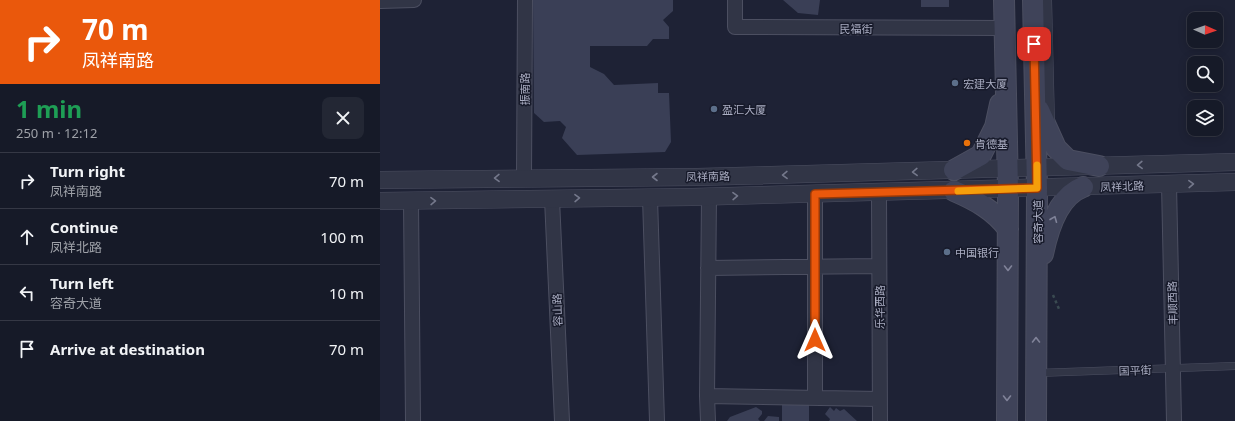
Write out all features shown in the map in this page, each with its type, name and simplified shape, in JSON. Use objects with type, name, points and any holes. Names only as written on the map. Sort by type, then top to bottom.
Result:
[{"type":"main road","points":[[1004,0],[1001,28],[1006,77],[1008,168],[1006,421]]},
{"type":"main road","name":"容奇大道","points":[[1033,0],[1037,168],[1036,421]]},
{"type":"main road","points":[[954,170],[982,155],[994,128],[1006,77]]},
{"type":"main road","points":[[1035,103],[1056,148],[1068,160],[1099,166]]},
{"type":"main road","points":[[1036,283],[1046,239],[1058,210],[1074,190],[1082,187]]},
{"type":"main road","points":[[954,191],[986,206],[1000,218],[1008,229]]},
{"type":"street","points":[[380,1],[414,0]]},
{"type":"street","name":"振南路","points":[[524,177],[525,0]]},
{"type":"street","name":"民福街","points":[[735,0],[735,27],[1001,28]]},
{"type":"street","points":[[996,0],[1001,28],[999,105]]},
{"type":"street","points":[[1043,0],[1046,127]]},
{"type":"street","name":"凤祥北路","points":[[1037,168],[1235,162]]},
{"type":"street","name":"凤祥南路","points":[[380,180],[524,177],[697,177],[1037,168]]},
{"type":"street","name":"凤祥北路","points":[[1008,189],[1235,182]]},
{"type":"street","name":"丰顺西路","points":[[1169,184],[1174,421]]},
{"type":"street","name":"凤祥南路","points":[[380,201],[709,197],[1008,189]]},
{"type":"street","name":"乐华西路","points":[[879,193],[880,421]]},
{"type":"street","points":[[815,194],[815,398]]},
{"type":"street","points":[[708,421],[709,197]]},
{"type":"street","points":[[650,198],[657,421]]},
{"type":"street","name":"容山路","points":[[552,199],[562,421]]},
{"type":"street","points":[[411,201],[413,421]]},
{"type":"street","points":[[708,268],[879,266]]},
{"type":"street","points":[[707,396],[880,399]]},
{"type":"lane","name":"国平街","points":[[1036,373],[1235,366]]},
{"type":"path","points":[[1053,294],[1059,309]]},
{"type":"building","points":[[533,0],[673,0],[673,11],[663,20],[669,27],[669,39],[653,39],[647,46],[590,46],[590,67],[604,74],[614,85],[658,83],[658,93],[669,93],[671,142],[665,152],[577,155],[562,138],[566,127],[560,121],[544,122],[534,113]]},
{"type":"building","points":[[783,0],[820,0],[818,15],[798,13]]},
{"type":"building","points":[[921,0],[949,0],[949,7],[921,7]]},
{"type":"building","points":[[809,403],[809,421],[782,421],[782,404]]},
{"type":"building","points":[[756,407],[762,411],[762,414],[758,419],[760,421],[727,421],[730,417]]},
{"type":"building","points":[[830,407],[834,411],[836,408],[840,411],[844,409],[857,421],[829,421],[830,419],[825,414]]},
{"type":"building","points":[[768,416],[779,417],[779,421],[764,421]]},
{"type":"slow traffic","points":[[958,191],[1037,188],[1037,165]]},
{"type":"place","name":"宏建大厦","points":[[955,83]]},
{"type":"place","name":"盈汇大厦","points":[[714,109]]},
{"type":"place","name":"肯德基","points":[[967,143]]},
{"type":"place","name":"中国银行","points":[[947,252]]},
{"type":"route","points":[[815,340],[815,194],[1037,188],[1034,44]]}]
